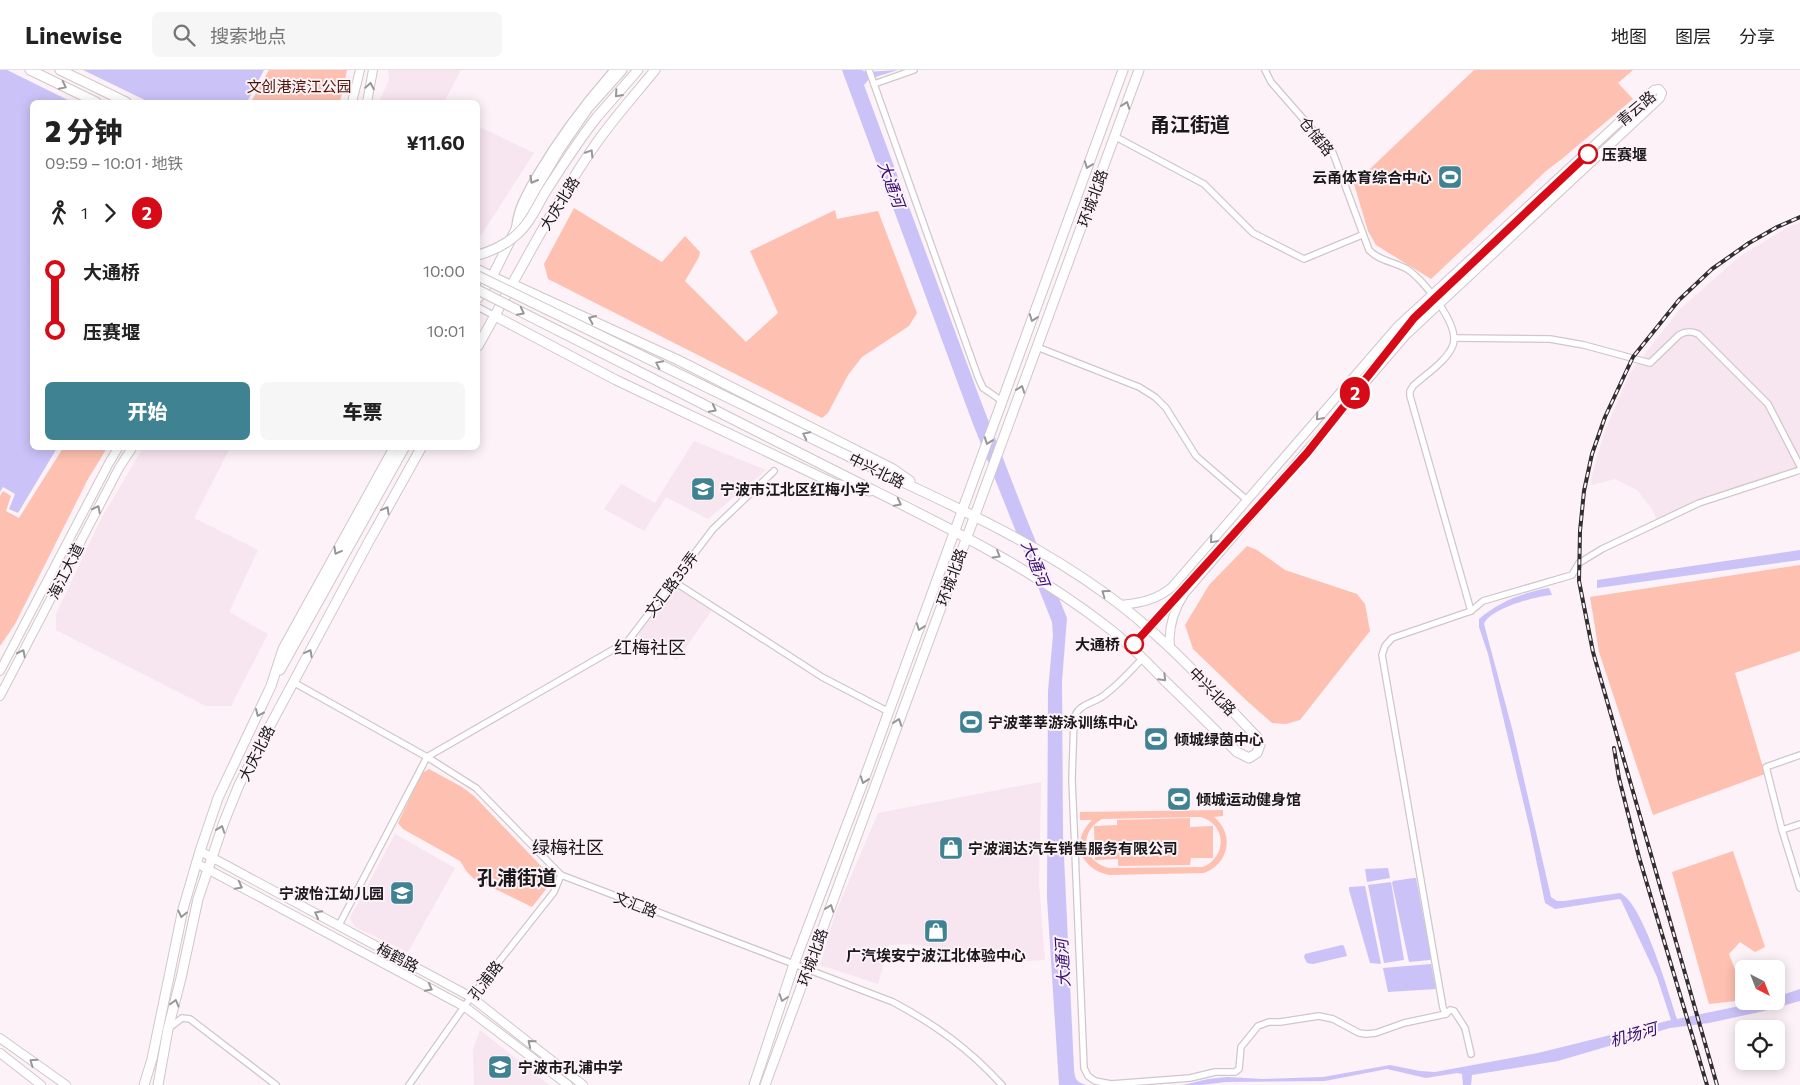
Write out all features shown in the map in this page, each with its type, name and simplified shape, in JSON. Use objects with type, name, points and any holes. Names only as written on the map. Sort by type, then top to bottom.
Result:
[{"type":"main road","points":[[30,70],[92,100]]},
{"type":"main road","points":[[60,70],[122,100]]},
{"type":"main road","name":"大庆北路","points":[[480,295],[493,275],[534,193],[559,150],[588,108],[622,70]]},
{"type":"main road","points":[[480,254],[503,246],[517,235],[528,222],[576,144],[596,117],[638,70]]},
{"type":"main road","name":"大庆北路","points":[[480,342],[526,257],[593,148],[618,114],[655,70]]},
{"type":"main road","name":"环城北路","points":[[754,1085],[794,964],[889,712],[1123,70]]},
{"type":"main road","name":"环城北路","points":[[765,1085],[1139,70]]},
{"type":"main road","name":"中兴北路","points":[[480,277],[962,511],[1046,556],[1102,591],[1170,646],[1257,737],[1260,745],[1257,753],[1249,758],[1237,752],[1143,658],[1107,626],[1028,573],[966,537],[480,291]]},
{"type":"main road","points":[[512,284],[678,360],[892,469],[926,494]]},
{"type":"main road","points":[[495,316],[616,380],[835,484],[880,494]]},
{"type":"main road","name":"大庆北路","points":[[144,1085],[152,1059],[183,909],[218,798],[271,686],[283,649],[393,450]]},
{"type":"main road","points":[[271,686],[403,450]]},
{"type":"main road","name":"大庆北路","points":[[158,1085],[168,1029],[198,899],[211,857],[239,785],[368,542],[420,450]]},
{"type":"street","points":[[352,100],[360,70]]},
{"type":"street","points":[[367,100],[373,70]]},
{"type":"street","points":[[515,230],[516,218],[526,192],[549,153],[579,109],[613,70]]},
{"type":"street","points":[[868,70],[978,377],[984,388],[1002,401]]},
{"type":"street","points":[[874,84],[914,70]]},
{"type":"street","name":"仓储路","points":[[1265,70],[1271,82],[1334,153],[1362,235],[1373,254],[1409,271],[1421,280],[1433,294],[1449,322],[1454,338]]},
{"type":"street","name":"青云路","points":[[1121,605],[1151,600],[1166,592],[1397,327],[1654,90],[1659,89],[1662,93],[1660,98],[1406,335],[1184,594],[1173,615],[1169,636],[1170,646]]},
{"type":"street","points":[[1114,136],[1204,184],[1253,233],[1304,259],[1362,235]]},
{"type":"street","points":[[480,269],[512,284]]},
{"type":"street","points":[[480,308],[495,316]]},
{"type":"street","points":[[1471,611],[1410,396],[1413,386],[1450,351],[1454,338],[1550,339],[1584,345],[1650,363],[1679,335],[1684,332],[1698,334],[1768,404],[1800,466]]},
{"type":"street","points":[[1037,347],[1140,387],[1155,397],[1166,408],[1196,456],[1248,500]]},
{"type":"street","name":"海江大道","points":[[0,671],[117,450]]},
{"type":"street","name":"海江大道","points":[[0,696],[119,468],[131,450]]},
{"type":"street","points":[[1446,1014],[1443,1008],[1382,655],[1385,646],[1392,638],[1471,611],[1483,601],[1572,575],[1579,563],[1602,549],[1699,503],[1800,470]]},
{"type":"street","name":"文汇路35弄","points":[[427,757],[628,641],[713,529],[774,471]]},
{"type":"street","points":[[674,581],[822,677],[889,712]]},
{"type":"street","points":[[1143,658],[1122,680],[1100,698],[1079,708],[1075,713],[1074,719],[1072,778],[1084,1068],[1088,1076],[1095,1081],[1112,1084],[1190,1078],[1215,1072],[1235,1072],[1239,1069],[1241,1047],[1258,1026],[1269,1022],[1320,1016],[1333,1019],[1359,1033],[1366,1034],[1446,1014],[1450,1010],[1454,1011],[1464,1028],[1471,1054]]},
{"type":"street","name":"文汇路","points":[[293,682],[427,757],[476,788],[561,875],[893,1002],[926,1019],[954,1039],[989,1070],[1002,1085]]},
{"type":"street","points":[[1800,755],[1766,767],[1782,830],[1800,888]]},
{"type":"street","points":[[339,925],[427,757]]},
{"type":"street","points":[[1782,830],[1800,824]]},
{"type":"street","name":"梅鹤路","points":[[200,851],[471,996],[583,1085]]},
{"type":"street","name":"梅鹤路","points":[[196,863],[465,1007],[568,1085]]},
{"type":"street","name":"孔浦路","points":[[409,1085],[471,996],[554,892],[561,875]]},
{"type":"street","points":[[168,1029],[182,1018],[190,1019],[276,1085]]},
{"type":"street","points":[[0,1038],[66,1085]]},
{"type":"street","points":[[0,1053],[41,1085]]},
{"type":"shaded area","points":[[388,70],[461,70],[445,100],[380,100],[389,80]]},
{"type":"shaded area","points":[[480,127],[534,153],[480,237]]},
{"type":"shaded area","points":[[1800,223],[1800,467],[1705,498],[1657,520],[1652,509],[1637,490],[1615,479],[1592,485],[1591,479],[1604,433],[1630,373],[1680,309],[1739,257],[1788,227]]},
{"type":"shaded area","name":"宁波市江北区红梅小学","points":[[694,441],[766,470],[708,519],[666,497],[644,531],[604,509],[621,484],[655,503]]},
{"type":"shaded area","points":[[142,450],[229,450],[194,518],[258,550],[229,612],[268,634],[231,706],[206,706],[56,630],[56,614],[101,519]]},
{"type":"shaded area","points":[[675,587],[712,610],[677,660],[638,635]]},
{"type":"shaded area","name":"宁波润达汽车销售服务有限公司","points":[[1041,782],[1039,883],[1045,960],[1027,961],[910,944],[889,945],[878,984],[820,965],[835,914],[878,813]]},
{"type":"shaded area","name":"宁波怡江幼儿园","points":[[395,834],[455,868],[408,952],[355,927],[350,918]]},
{"type":"shaded area","name":"宁波市孔浦中学","points":[[480,1030],[549,1085],[474,1085],[473,1049]]},
{"type":"green space","name":"文创港滨江公园","points":[[269,70],[347,70],[340,100],[252,100]]},
{"type":"green space","name":"云甬体育综合中心","points":[[1474,70],[1633,70],[1618,83],[1633,99],[1546,171],[1431,279],[1376,245],[1368,231],[1354,184]]},
{"type":"green space","points":[[574,208],[662,262],[685,236],[700,252],[685,281],[746,342],[778,313],[750,251],[835,210],[837,219],[878,211],[917,313],[909,326],[862,357],[848,375],[828,413],[822,418],[548,279],[544,264]]},
{"type":"green space","points":[[62,450],[106,450],[88,479],[15,624],[0,646],[0,496],[3,491],[11,496],[6,511],[19,518]]},
{"type":"green space","points":[[1247,546],[1257,550],[1285,570],[1357,594],[1365,604],[1370,631],[1300,720],[1286,724],[1272,723],[1193,649],[1185,625],[1209,585]]},
{"type":"green space","points":[[1800,565],[1800,651],[1735,673],[1765,774],[1653,815],[1599,652],[1590,597]]},
{"type":"green space","points":[[429,769],[462,787],[474,796],[543,868],[551,883],[532,907],[473,878],[460,861],[403,829],[398,823],[422,773]]},
{"type":"green space","points":[[1223,810],[1223,816],[1214,817],[1221,824],[1225,832],[1227,840],[1224,856],[1212,869],[1204,873],[1109,875],[1099,872],[1091,867],[1081,853],[1081,837],[1085,828],[1092,820],[1080,820],[1080,812]],"holes":[[[1201,817],[1210,821],[1216,827],[1219,834],[1221,841],[1220,849],[1211,862],[1203,867],[1109,868],[1093,859],[1086,846],[1089,832],[1102,819]]]},
{"type":"green space","points":[[1190,818],[1190,827],[1213,826],[1213,858],[1191,858],[1190,865],[1118,866],[1118,859],[1095,860],[1094,826],[1117,825],[1117,820]]},
{"type":"green space","points":[[1733,851],[1765,947],[1755,952],[1740,942],[1729,954],[1735,970],[1735,1001],[1709,1004],[1672,872]]},
{"type":"water","points":[[0,70],[264,70],[248,100],[30,100],[30,450],[56,450],[18,513],[9,509],[15,494],[3,487],[0,492]]},
{"type":"water","name":"大通河","points":[[842,70],[862,70],[866,72],[898,70],[869,79],[864,85],[980,399],[1067,618],[1062,681],[1063,835],[1074,1069],[1077,1080],[1086,1085],[1059,1085],[1047,898],[1048,691],[1053,635],[1052,622],[973,424]]},
{"type":"water","points":[[1800,550],[1800,560],[1597,588],[1597,580]]},
{"type":"water","name":"机场河","points":[[1549,588],[1552,595],[1503,608],[1488,618],[1484,624],[1513,732],[1551,897],[1557,901],[1564,901],[1620,893],[1629,900],[1654,950],[1677,1019],[1735,1007],[1735,1010],[1768,1010],[1709,1023],[1670,1028],[1558,1061],[1472,1075],[1471,1085],[1463,1085],[1462,1074],[1457,1073],[1426,1078],[1387,1069],[1325,1081],[1226,1082],[1183,1085],[1227,1077],[1263,1079],[1323,1077],[1390,1065],[1435,1072],[1538,1053],[1671,1020],[1657,977],[1621,900],[1555,909],[1545,903],[1530,830],[1488,654],[1479,627],[1479,619],[1486,613],[1530,592]]},
{"type":"water","points":[[1388,868],[1390,878],[1367,882],[1365,869]]},
{"type":"water","points":[[1416,878],[1431,958],[1430,960],[1409,962],[1392,883],[1393,881]]},
{"type":"water","points":[[1391,882],[1404,960],[1384,963],[1368,885]]},
{"type":"water","points":[[1365,886],[1381,964],[1370,963],[1349,890],[1349,887]]},
{"type":"water","points":[[1342,945],[1347,956],[1313,964],[1307,963],[1304,957],[1305,954]]},
{"type":"water","points":[[1431,964],[1436,989],[1388,992],[1383,968]]},
{"type":"water","points":[[1800,989],[1800,1001],[1785,1005],[1785,994]]},
{"type":"pier","points":[[7,70],[83,70],[145,100],[68,100]]},
{"type":"railway","points":[[1717,1085],[1593,652],[1579,581],[1580,531],[1584,491],[1592,454],[1605,417],[1633,357],[1679,300],[1712,269],[1749,243],[1777,227],[1800,217]]},
{"type":"railway","points":[[1614,748],[1619,778],[1639,857],[1707,1085]]},
{"type":"metro line","name":"2","points":[[1134,644],[1307,453],[1414,318],[1503,232],[1588,154]]},
{"type":"place","name":"压赛堰","points":[[1588,154]]},
{"type":"place","name":"云甬体育综合中心","points":[[1450,177]]},
{"type":"place","name":"宁波市江北区红梅小学","points":[[703,489]]},
{"type":"place","name":"大通桥","points":[[1134,644]]},
{"type":"place","name":"宁波莘莘游泳训练中心","points":[[971,722]]},
{"type":"place","name":"倾城绿茵中心","points":[[1156,739]]},
{"type":"place","name":"倾城运动健身馆","points":[[1179,799]]},
{"type":"place","name":"宁波润达汽车销售服务有限公司","points":[[951,848]]},
{"type":"place","name":"宁波怡江幼儿园","points":[[402,893]]},
{"type":"place","name":"广汽埃安宁波江北体验中心","points":[[936,931]]},
{"type":"place","name":"宁波市孔浦中学","points":[[500,1067]]},
{"type":"district","name":"甬江街道","points":[[1190,124]]},
{"type":"district","name":"红梅社区","points":[[650,647]]},
{"type":"district","name":"绿梅社区","points":[[568,847]]},
{"type":"district","name":"孔浦街道","points":[[517,877]]}]
